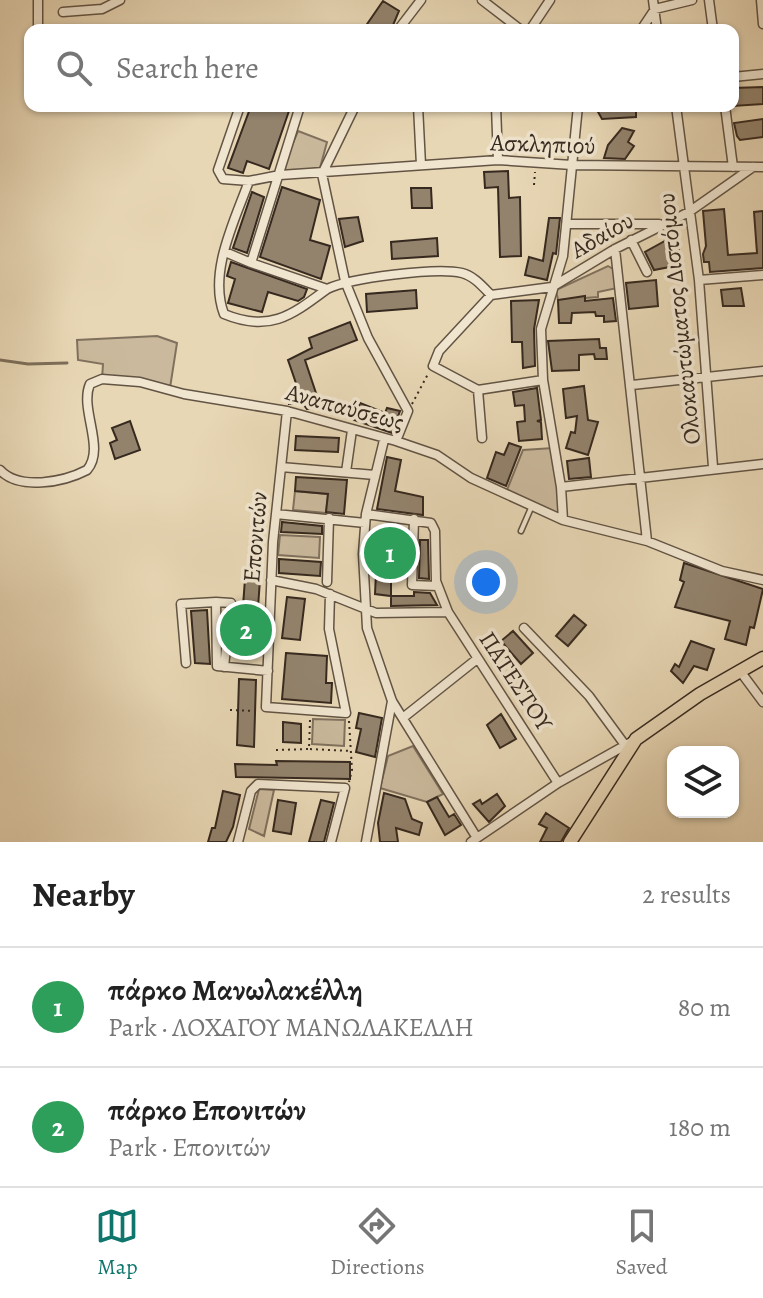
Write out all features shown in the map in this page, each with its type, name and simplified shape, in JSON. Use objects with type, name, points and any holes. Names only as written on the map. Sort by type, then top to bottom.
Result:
[{"type":"main road","points":[[570,842],[630,742],[700,694],[763,658]]},
{"type":"street","points":[[38,0],[38,24]]},
{"type":"street","points":[[63,12],[102,9],[120,0]]},
{"type":"street","points":[[403,24],[421,0]]},
{"type":"street","points":[[482,0],[510,24]]},
{"type":"street","points":[[534,24],[550,0]]},
{"type":"street","points":[[644,24],[654,5],[692,0]]},
{"type":"street","points":[[709,0],[712,24]]},
{"type":"street","points":[[761,0],[763,24]]},
{"type":"street","points":[[739,76],[763,74]]},
{"type":"street","points":[[238,112],[218,170],[227,180],[249,181],[225,252],[220,305],[224,314],[235,318],[288,319],[327,289],[345,281],[462,273],[491,295]]},
{"type":"street","points":[[251,263],[298,112]]},
{"type":"street","points":[[352,112],[322,174],[345,281],[368,338],[408,411],[396,441]]},
{"type":"street","points":[[418,112],[421,165]]},
{"type":"street","points":[[496,112],[498,160]]},
{"type":"street","points":[[563,520],[561,487],[543,380],[541,329],[568,224],[577,112]]},
{"type":"street","name":"Ολοκαυτώματος Διστόμου","points":[[677,112],[699,280],[713,467]]},
{"type":"street","points":[[726,112],[733,167]]},
{"type":"street","name":"Ασκληπιού","points":[[249,181],[280,175],[498,160],[572,165],[758,167]]},
{"type":"street","name":"Αδαίου","points":[[552,287],[631,240],[689,212],[758,167]]},
{"type":"street","points":[[568,224],[662,224]]},
{"type":"street","points":[[631,240],[647,272]]},
{"type":"street","points":[[615,249],[647,541]]},
{"type":"street","points":[[225,252],[327,289]]},
{"type":"street","points":[[699,280],[763,275]]},
{"type":"street","points":[[543,380],[478,390],[433,366],[439,351],[491,295],[552,287]]},
{"type":"street","points":[[632,385],[763,371]]},
{"type":"street","name":"Αναπαύσεως","points":[[0,470],[16,481],[37,482],[87,470],[93,459],[87,389],[95,380],[102,379],[140,382],[184,394],[287,411],[396,441],[437,455],[471,478],[563,520],[647,541],[722,571],[763,580]]},
{"type":"street","points":[[478,390],[482,438]]},
{"type":"street","name":"Επονιτών","points":[[287,411],[271,580],[266,707],[346,713]]},
{"type":"street","points":[[346,472],[352,430]]},
{"type":"street","points":[[384,440],[365,518],[364,609],[373,652],[392,701],[474,840],[558,783],[630,742],[524,628]]},
{"type":"street","points":[[561,487],[713,467],[763,464]]},
{"type":"street","points":[[281,467],[375,475]]},
{"type":"street","points":[[276,514],[414,519],[412,585],[437,586]]},
{"type":"street","points":[[327,582],[329,518]]},
{"type":"street","name":"ΠΑΤΕΣΤΟΥ","points":[[414,519],[431,523],[435,531],[437,586],[448,612],[558,783]]},
{"type":"street","points":[[271,580],[330,594],[385,615],[448,612]]},
{"type":"street","points":[[330,594],[329,629],[346,713]]},
{"type":"street","points":[[216,602],[217,666],[268,671]]},
{"type":"street","points":[[186,663],[181,604],[231,603],[224,667]]},
{"type":"street","points":[[404,717],[477,659]]},
{"type":"street","points":[[740,671],[763,702]]},
{"type":"street","points":[[366,842],[392,701]]},
{"type":"street","points":[[599,760],[614,769]]},
{"type":"street","points":[[238,842],[251,791],[258,784],[345,788],[331,842]]},
{"type":"lane","points":[[521,531],[532,506]]},
{"type":"path","points":[[534,185],[535,163]]},
{"type":"path","points":[[408,411],[433,366]]},
{"type":"path","points":[[364,541],[413,543]]},
{"type":"path","points":[[230,710],[271,712]]},
{"type":"path","points":[[309,749],[310,711]]},
{"type":"path","points":[[345,788],[351,780],[352,751],[346,713]]},
{"type":"path","points":[[276,750],[352,751]]},
{"type":"shaded area","points":[[298,131],[327,142],[320,168],[286,172],[284,164]]},
{"type":"shaded area","points":[[608,266],[615,270],[617,288],[598,292],[598,297],[558,300],[556,290]]},
{"type":"shaded area","points":[[157,336],[177,343],[170,388],[102,379],[103,364],[78,360],[77,340]]},
{"type":"shaded area","points":[[553,448],[560,516],[507,490],[523,450]]},
{"type":"shaded area","points":[[295,491],[328,494],[326,513],[293,510]]},
{"type":"shaded area","points":[[280,535],[320,537],[319,558],[278,555]]},
{"type":"shaded area","points":[[373,543],[408,545],[407,565],[372,564]]},
{"type":"shaded area","points":[[234,610],[263,613],[259,650],[230,647]]},
{"type":"shaded area","points":[[313,719],[345,720],[344,746],[312,744]]},
{"type":"shaded area","points":[[413,746],[443,794],[427,802],[380,788],[388,756]]},
{"type":"shaded area","points":[[259,789],[274,790],[264,836],[249,829]]},
{"type":"building","points":[[383,1],[399,11],[394,24],[367,24]]},
{"type":"building","points":[[763,87],[763,104],[739,106],[739,88]]},
{"type":"building","points":[[249,112],[289,112],[269,169],[247,161],[243,173],[228,168]]},
{"type":"building","points":[[598,112],[636,112],[636,117],[602,119]]},
{"type":"building","points":[[763,119],[763,137],[740,140],[734,123]]},
{"type":"building","points":[[622,128],[634,131],[628,142],[634,146],[625,159],[604,158],[608,145]]},
{"type":"building","points":[[508,171],[509,198],[520,197],[521,256],[500,257],[498,187],[485,188],[484,172]]},
{"type":"building","points":[[282,187],[320,200],[310,240],[330,246],[321,279],[260,257]]},
{"type":"building","points":[[411,188],[431,188],[432,208],[412,208]]},
{"type":"building","points":[[252,192],[264,197],[247,253],[233,248]]},
{"type":"building","points":[[724,209],[728,255],[757,253],[754,212],[763,211],[763,268],[710,272],[709,262],[704,262],[703,254],[706,246],[703,211]]},
{"type":"building","points":[[358,217],[363,241],[345,247],[339,219]]},
{"type":"building","points":[[549,218],[560,218],[556,254],[553,253],[547,280],[525,275],[529,257],[543,261]]},
{"type":"building","points":[[672,237],[678,239],[680,265],[654,270],[645,252]]},
{"type":"building","points":[[437,238],[438,256],[392,259],[391,242]]},
{"type":"building","points":[[231,262],[307,289],[304,297],[298,301],[268,292],[262,312],[228,303],[235,279],[227,276]]},
{"type":"building","points":[[656,280],[658,306],[629,309],[626,283]]},
{"type":"building","points":[[741,288],[744,306],[723,306],[721,290]]},
{"type":"building","points":[[416,290],[417,308],[367,312],[366,294]]},
{"type":"building","points":[[585,296],[585,301],[613,298],[616,321],[604,322],[604,316],[596,316],[595,312],[572,313],[571,323],[559,323],[558,300]]},
{"type":"building","points":[[539,300],[534,329],[535,366],[523,368],[522,342],[512,342],[511,301]]},
{"type":"building","points":[[350,322],[357,340],[305,360],[320,405],[307,409],[303,404],[289,404],[289,393],[299,392],[288,360],[312,348],[309,338]]},
{"type":"building","points":[[599,339],[600,348],[606,348],[607,359],[595,359],[594,354],[579,355],[579,370],[552,371],[548,341]]},
{"type":"building","points":[[584,386],[588,420],[598,422],[588,455],[566,448],[571,432],[575,433],[577,416],[566,418],[563,389]]},
{"type":"building","points":[[537,388],[541,420],[537,421],[541,422],[542,439],[519,441],[517,422],[525,421],[524,405],[515,406],[513,392]]},
{"type":"building","points":[[360,403],[385,413],[387,408],[400,411],[392,433],[354,420]]},
{"type":"building","points":[[130,421],[140,450],[115,459],[110,443],[117,440],[112,428]]},
{"type":"building","points":[[296,436],[339,438],[338,452],[295,450]]},
{"type":"building","points":[[509,443],[521,447],[506,486],[487,478],[496,452],[504,455]]},
{"type":"building","points":[[387,457],[401,460],[395,491],[423,497],[423,515],[377,509]]},
{"type":"building","points":[[589,458],[591,477],[569,479],[567,461]]},
{"type":"building","points":[[296,477],[347,480],[344,514],[326,512],[328,494],[295,491]]},
{"type":"building","points":[[282,522],[322,526],[322,534],[281,532]]},
{"type":"building","points":[[377,529],[407,530],[406,541],[376,540]]},
{"type":"building","points":[[420,540],[428,540],[429,579],[419,578]]},
{"type":"building","points":[[279,559],[321,562],[320,576],[279,573]]},
{"type":"building","points":[[684,563],[763,589],[754,628],[750,627],[746,645],[725,639],[730,621],[675,607],[684,582],[680,580]]},
{"type":"building","points":[[376,573],[391,573],[391,596],[375,594]]},
{"type":"building","points":[[245,579],[260,580],[258,607],[243,606]]},
{"type":"building","points":[[414,592],[430,593],[437,605],[391,606],[391,596],[414,596]]},
{"type":"building","points":[[287,597],[305,599],[300,640],[282,638]]},
{"type":"building","points":[[207,610],[210,664],[195,663],[191,611]]},
{"type":"building","points":[[574,615],[586,625],[568,646],[556,636]]},
{"type":"building","points":[[513,631],[533,653],[521,664],[501,641]]},
{"type":"building","points":[[691,641],[714,649],[707,670],[694,666],[683,683],[671,671],[675,664],[679,667]]},
{"type":"building","points":[[286,653],[327,656],[326,683],[332,683],[331,703],[282,699]]},
{"type":"building","points":[[239,679],[256,680],[254,747],[237,745]]},
{"type":"building","points":[[359,713],[382,718],[375,757],[356,752],[361,729],[356,728]]},
{"type":"building","points":[[501,714],[516,739],[500,748],[487,725]]},
{"type":"building","points":[[283,722],[301,724],[301,743],[283,742]]},
{"type":"building","points":[[276,761],[350,762],[350,779],[236,777],[235,764],[277,765]]},
{"type":"building","points":[[223,791],[240,795],[233,827],[226,842],[208,842],[212,828],[215,828]]},
{"type":"building","points":[[384,793],[405,799],[412,819],[422,823],[419,835],[396,828],[398,842],[380,842],[378,823]]},
{"type":"building","points":[[497,794],[505,806],[489,822],[473,804],[480,800],[482,804]]},
{"type":"building","points":[[437,797],[449,817],[454,814],[461,825],[445,835],[427,802]]},
{"type":"building","points":[[278,800],[296,803],[291,834],[273,831]]},
{"type":"building","points":[[321,800],[334,803],[324,842],[309,842]]},
{"type":"building","points":[[546,813],[569,828],[561,842],[540,842],[547,828],[539,824]]},
{"type":"waterway","points":[[0,360],[28,364],[67,363]]},
{"type":"place","name":"πάρκο Μανωλακέλλη","points":[[390,553]]},
{"type":"place","name":"πάρκο Επονιτών","points":[[246,630]]}]
